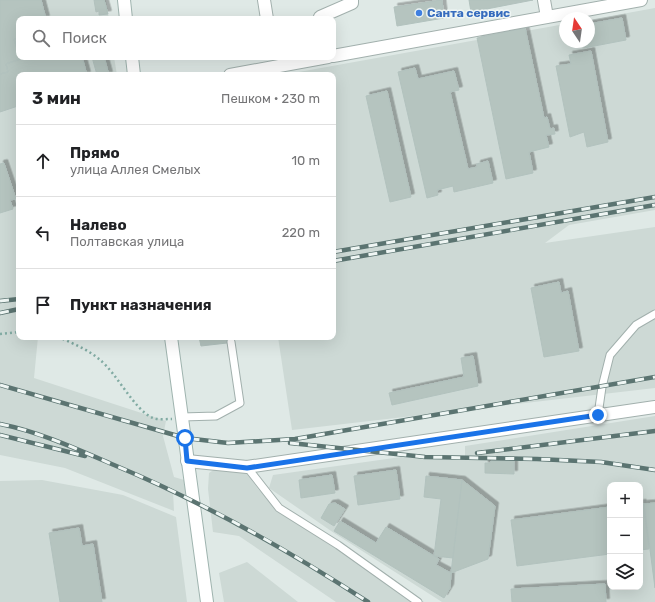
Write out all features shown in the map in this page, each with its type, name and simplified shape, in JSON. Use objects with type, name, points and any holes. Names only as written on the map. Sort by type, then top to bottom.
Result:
[{"type":"street","points":[[124,0],[126,16]]},
{"type":"street","points":[[264,0],[267,16]]},
{"type":"street","points":[[322,16],[352,3],[352,0]]},
{"type":"street","points":[[544,0],[547,17]]},
{"type":"street","points":[[336,55],[641,0]]},
{"type":"street","points":[[132,60],[134,72]]},
{"type":"street","points":[[246,72],[312,60]]},
{"type":"street","points":[[171,340],[187,461],[208,602]]},
{"type":"street","points":[[187,461],[247,468],[655,407]]},
{"type":"lane","points":[[598,415],[602,387],[610,355],[636,325],[655,314]]},
{"type":"lane","points":[[182,417],[216,416],[240,403],[231,342]]},
{"type":"lane","points":[[247,468],[279,508],[338,545],[418,602]]},
{"type":"path","points":[[0,334],[16,332]]},
{"type":"path","points":[[65,340],[77,345],[99,359],[117,377],[135,402],[153,418],[166,420],[182,417]]},
{"type":"shaded area","points":[[0,0],[106,0],[109,16],[16,16],[16,60],[114,60],[116,72],[16,72],[16,340],[38,340],[34,378],[166,421],[163,436],[174,477],[191,482],[193,500],[173,491],[174,511],[65,468],[0,455]]},
{"type":"shaded area","points":[[655,8],[655,210],[569,225],[545,243],[655,227],[655,388],[292,430],[278,340],[336,340],[336,72],[299,72],[559,25],[559,48],[595,48],[595,19]]},
{"type":"shaded area","points":[[655,416],[655,602],[442,602],[334,533],[269,488],[273,475],[401,457],[465,460],[465,446]]},
{"type":"shaded area","points":[[215,469],[246,472],[258,489],[267,497],[348,548],[424,602],[336,602],[239,536],[213,532],[208,489],[209,473]]},
{"type":"shaded area","points":[[42,480],[123,495],[176,517],[187,602],[0,602],[0,481]]},
{"type":"shaded area","points":[[247,562],[298,602],[224,602],[219,573]]},
{"type":"building","points":[[0,0],[41,0],[45,16],[16,16],[16,39],[14,39],[17,60],[6,64],[8,72],[0,74]]},
{"type":"building","points":[[94,0],[104,0],[108,14],[99,15],[99,11],[96,12]]},
{"type":"building","name":"Санта сервис","points":[[442,0],[444,18],[397,26],[394,7]]},
{"type":"building","points":[[469,0],[533,0],[471,12]]},
{"type":"building","points":[[622,18],[626,40],[595,46],[595,23]]},
{"type":"building","points":[[525,28],[544,118],[547,117],[550,129],[554,128],[555,134],[546,135],[549,147],[529,152],[533,173],[506,179],[477,38]]},
{"type":"building","points":[[591,51],[608,142],[587,147],[584,132],[570,137],[556,66],[571,64],[569,55]]},
{"type":"building","points":[[17,60],[83,60],[86,72],[16,72],[16,107],[0,112],[0,74],[8,72],[6,64]]},
{"type":"building","points":[[93,60],[105,60],[108,72],[96,72]]},
{"type":"building","points":[[415,68],[418,79],[454,71],[459,90],[450,92],[468,169],[477,167],[477,164],[488,161],[493,183],[454,192],[453,186],[437,190],[438,195],[427,198],[398,72]]},
{"type":"building","points":[[387,91],[411,197],[390,202],[366,96]]},
{"type":"building","points":[[4,163],[16,199],[10,200],[13,209],[0,213],[0,164]]},
{"type":"building","points":[[559,282],[561,293],[568,291],[579,351],[544,357],[531,288]]},
{"type":"building","points":[[200,340],[226,340],[227,343],[201,346]]},
{"type":"building","points":[[473,356],[478,386],[392,405],[389,393],[464,377],[461,358]]},
{"type":"building","points":[[491,461],[514,461],[514,474],[485,473],[485,463],[490,463]]},
{"type":"building","points":[[396,470],[400,499],[358,505],[354,476]]},
{"type":"building","points":[[332,475],[335,493],[301,498],[299,480]]},
{"type":"building","points":[[426,476],[462,480],[453,558],[434,556],[441,499],[424,497]]},
{"type":"building","points":[[462,480],[495,506],[488,559],[451,573]]},
{"type":"building","points":[[335,503],[345,509],[334,526],[321,518],[329,504]]},
{"type":"building","points":[[643,503],[649,549],[643,550]]},
{"type":"building","points":[[655,503],[655,588],[644,504]]},
{"type":"building","points":[[607,507],[607,554],[517,566],[511,520]]},
{"type":"building","points":[[340,521],[376,543],[386,527],[439,559],[436,565],[451,573],[450,588],[444,598],[334,531]]},
{"type":"building","points":[[79,528],[82,546],[93,544],[102,602],[60,602],[49,533]]},
{"type":"building","points":[[605,584],[606,602],[512,602],[511,589]]},
{"type":"railway","points":[[336,251],[655,197]]},
{"type":"railway","points":[[336,260],[655,205]]},
{"type":"railway","points":[[0,301],[16,299]]},
{"type":"railway","points":[[0,313],[16,310]]},
{"type":"railway","points":[[0,385],[185,438],[228,443],[295,439],[655,377]]},
{"type":"railway","points":[[0,424],[15,427],[86,453],[180,495],[275,545],[368,602]]},
{"type":"railway","points":[[477,453],[655,431]]},
{"type":"railway","points":[[0,435],[85,456]]},
{"type":"railway","points":[[290,443],[425,457],[601,462],[655,470]]},
{"type":"place","name":"Санта сервис","points":[[419,13]]},
{"type":"route","points":[[185,438],[187,461],[247,468],[598,415]]}]
